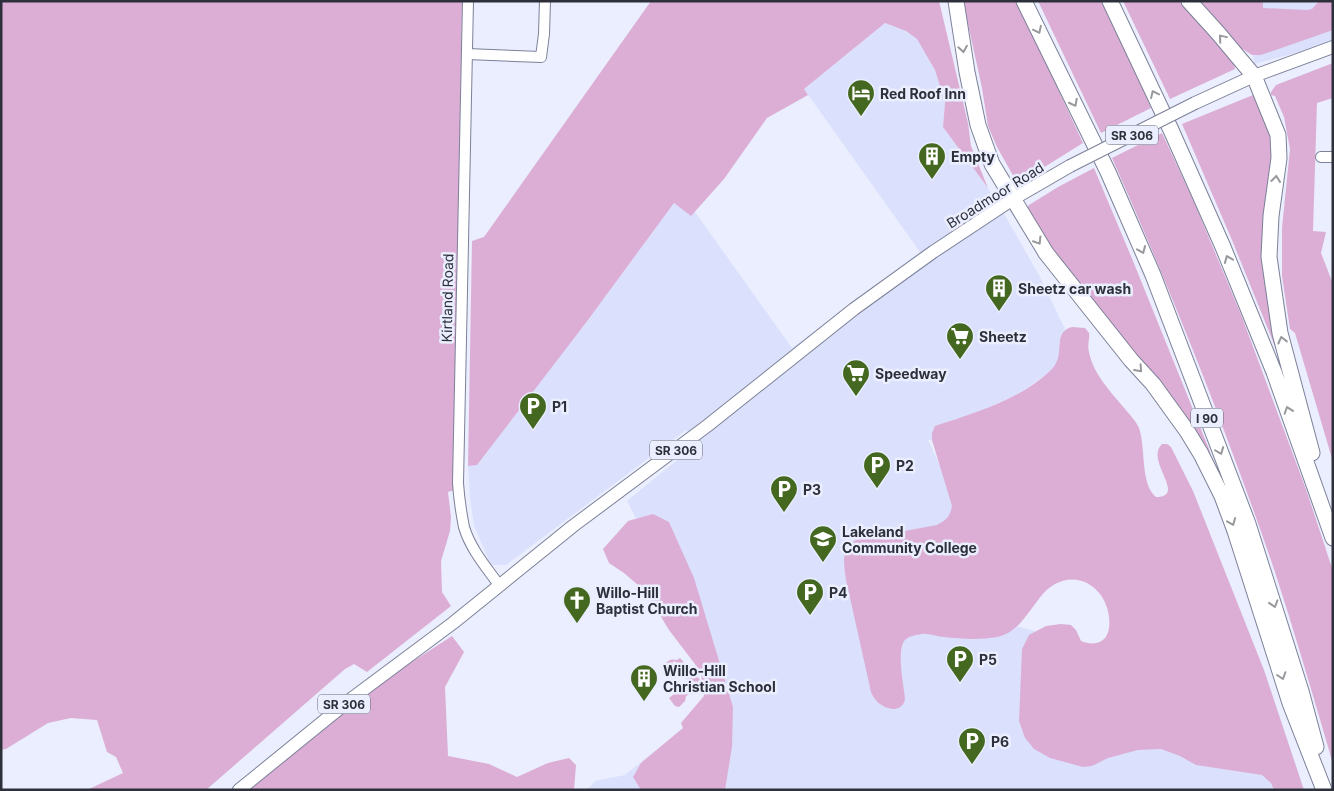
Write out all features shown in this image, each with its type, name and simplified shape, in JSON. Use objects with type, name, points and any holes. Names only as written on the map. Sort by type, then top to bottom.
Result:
[{"type":"highway","points":[[956,1],[967,72],[978,125],[992,164],[1046,253],[1131,360],[1153,384],[1201,454],[1222,496],[1235,531],[1290,703],[1324,790]]},
{"type":"highway","name":"I 90","points":[[1024,1],[1108,172],[1160,293],[1248,524],[1301,691],[1328,790]]},
{"type":"highway","points":[[1110,1],[1171,130],[1223,247],[1274,372],[1333,538]]},
{"type":"highway","points":[[1188,1],[1254,76],[1278,135],[1279,158],[1271,216],[1269,257],[1280,333],[1333,521]]},
{"type":"main road","name":"Broadmoor Road","points":[[499,585],[573,526],[707,426],[854,309],[933,252],[1013,200],[1070,166],[1195,103],[1254,76],[1333,47]]},
{"type":"main road","name":"SR 306","points":[[239,790],[351,699],[453,623],[499,585]]},
{"type":"street","name":"Kirtland Road","points":[[468,1],[458,483],[460,508],[465,528],[475,551],[499,585]]},
{"type":"street","points":[[467,54],[541,57],[545,1]]},
{"type":"street","points":[[1321,157],[1333,157]]},
{"type":"shaded area","points":[[1,1],[462,1],[455,490],[448,492],[451,517],[450,531],[441,561],[442,592],[451,606],[367,672],[354,664],[345,669],[206,790],[87,790],[123,773],[116,757],[107,752],[97,720],[71,718],[48,723],[6,749],[1,750]]},
{"type":"shaded area","points":[[651,1],[939,1],[968,123],[971,146],[988,188],[943,127],[945,103],[935,70],[917,39],[906,31],[885,23],[804,89],[808,95],[767,118],[724,179],[691,216],[674,203],[588,320],[477,465],[468,466],[472,241],[484,237]]},
{"type":"shaded area","points":[[963,1],[1016,1],[1058,86],[1083,143],[1022,181],[1015,179],[997,147],[988,126],[982,88]]},
{"type":"shaded area","points":[[1038,1],[1101,1],[1136,72],[1151,108],[1101,133]]},
{"type":"shaded area","points":[[1123,1],[1179,1],[1234,63],[1235,69],[1170,99]]},
{"type":"shaded area","points":[[1200,1],[1263,1],[1263,8],[1307,10],[1312,9],[1319,1],[1333,2],[1333,30],[1261,55],[1252,55],[1241,48]]},
{"type":"shaded area","points":[[1248,1],[1333,1],[1333,43],[1254,64]]},
{"type":"shaded area","points":[[885,23],[906,31],[917,39],[935,69],[945,104],[943,127],[998,203],[1040,277],[1065,329],[1059,343],[1061,353],[1051,371],[1018,394],[932,433],[932,440],[928,440],[1016,626],[1160,666],[1282,790],[587,790],[595,781],[625,775],[727,693],[627,501],[699,442],[686,430],[506,565],[491,565],[474,526],[468,466],[477,464],[588,320],[674,203],[691,215],[695,212],[792,348],[920,252],[804,89]]},
{"type":"shaded area","points":[[1333,63],[1333,98],[1317,103],[1313,231],[1326,232],[1321,253],[1333,284],[1333,462],[1295,333],[1290,329],[1282,276],[1282,228],[1290,149],[1284,117],[1275,96],[1271,95],[1271,92],[1276,85]]},
{"type":"shaded area","points":[[1253,95],[1269,132],[1271,146],[1276,349],[1182,124]]},
{"type":"shaded area","points":[[1162,133],[1194,202],[1242,317],[1307,492],[1333,571],[1333,764],[1282,593],[1256,517],[1177,310],[1112,158]]},
{"type":"shaded area","points":[[1094,168],[1209,449],[1213,463],[1067,274],[1026,209],[1029,205],[1058,187]]},
{"type":"shaded area","points":[[1072,327],[1085,328],[1089,333],[1088,349],[1094,368],[1138,425],[1145,474],[1151,491],[1156,497],[1165,495],[1168,491],[1158,459],[1158,451],[1162,444],[1167,444],[1171,447],[1193,491],[1264,670],[1304,790],[1274,790],[1271,783],[1262,775],[1196,765],[1180,756],[1161,749],[1138,750],[1108,758],[1092,766],[1083,767],[1050,758],[1034,749],[1025,738],[1019,721],[1022,649],[1029,635],[1046,626],[1061,624],[1071,625],[1076,630],[1081,641],[1086,643],[1099,642],[1108,633],[1109,617],[1107,606],[1102,597],[1087,583],[1077,580],[1066,580],[1048,589],[1022,621],[1007,634],[978,639],[950,638],[925,634],[908,638],[902,645],[901,651],[905,699],[903,704],[896,709],[887,708],[878,703],[873,696],[846,580],[844,557],[847,548],[856,540],[937,525],[945,520],[949,516],[952,506],[932,440],[935,426],[1011,398],[1038,381],[1055,365],[1062,334],[1065,330]]},
{"type":"shaded area","points":[[653,514],[669,522],[694,578],[733,707],[732,747],[725,790],[641,790],[633,777],[641,763],[683,728],[681,723],[704,696],[703,688],[696,693],[686,696],[685,701],[679,707],[675,706],[669,698],[678,691],[685,694],[690,691],[694,684],[683,676],[684,672],[676,662],[673,661],[673,667],[667,668],[666,663],[672,659],[677,660],[680,658],[702,682],[701,672],[669,630],[646,592],[609,563],[603,549],[628,521]]},
{"type":"shaded area","points":[[452,636],[464,652],[445,687],[448,756],[489,764],[517,777],[548,763],[569,758],[576,765],[574,790],[249,790],[378,684]]},
{"type":"place","name":"Red Roof Inn","points":[[861,117]]},
{"type":"place","name":"Empty","points":[[932,180]]},
{"type":"place","name":"Sheetz car wash","points":[[999,312]]},
{"type":"place","name":"Sheetz","points":[[960,360]]},
{"type":"place","name":"Speedway","points":[[856,397]]},
{"type":"place","name":"P1","points":[[533,430]]},
{"type":"place","name":"P2","points":[[877,489]]},
{"type":"place","name":"P3","points":[[784,513]]},
{"type":"place","name":"Lakeland Community College","points":[[823,563]]},
{"type":"place","name":"P4","points":[[810,616]]},
{"type":"place","name":"Willo-Hill Baptist Church","points":[[577,624]]},
{"type":"place","name":"P5","points":[[960,683]]},
{"type":"place","name":"Willo-Hill Christian School","points":[[644,702]]},
{"type":"place","name":"P6","points":[[972,765]]}]
